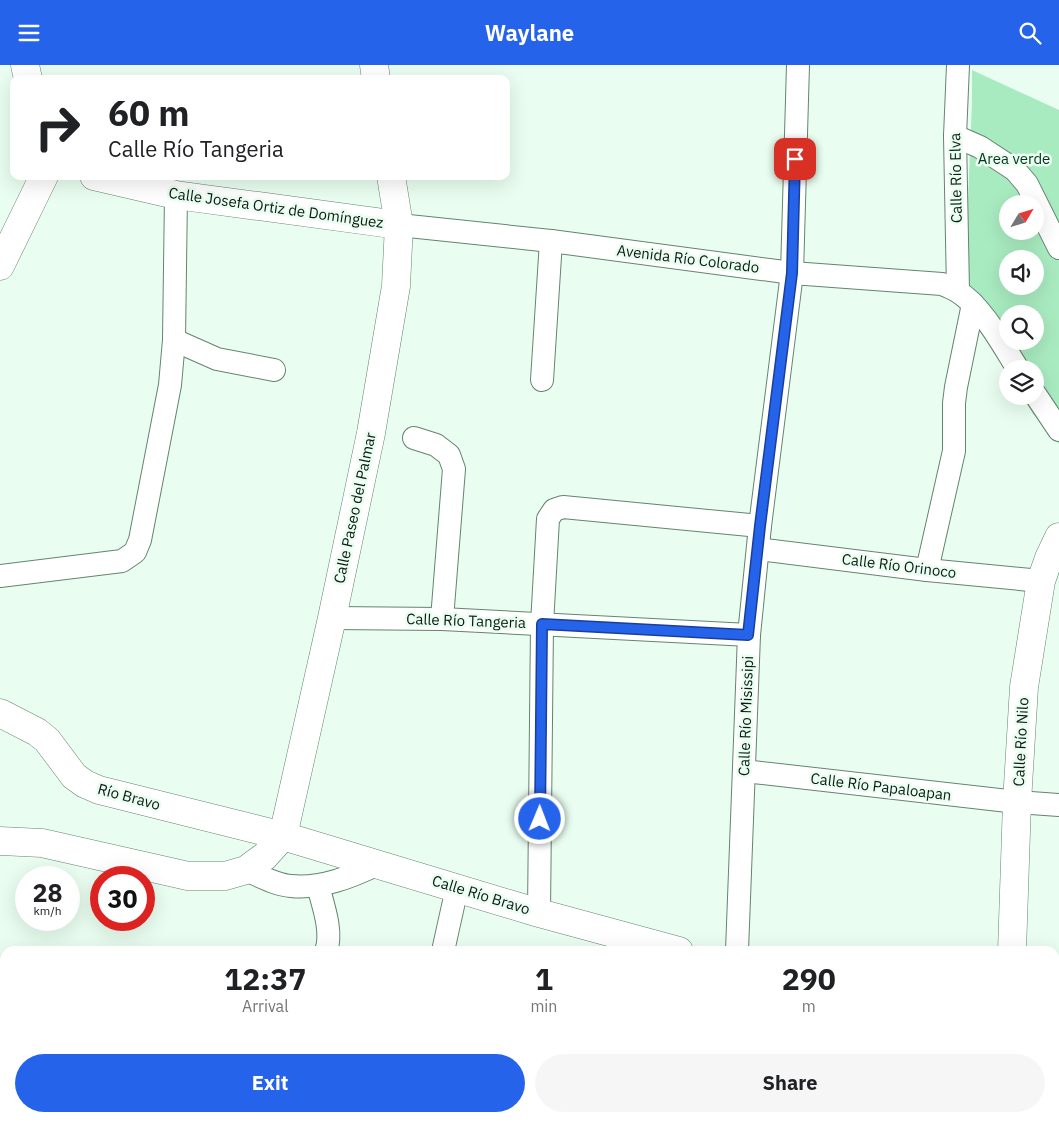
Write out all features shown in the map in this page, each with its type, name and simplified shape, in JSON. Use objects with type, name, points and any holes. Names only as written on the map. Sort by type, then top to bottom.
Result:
[{"type":"street","name":"Calle Río Misissipi","points":[[737,946],[748,635],[792,273],[798,65]]},
{"type":"street","name":"Calle Río Elva","points":[[927,570],[954,451],[954,403],[965,298],[955,136],[958,65]]},
{"type":"street","points":[[955,136],[980,147],[1015,170],[1027,184],[1059,247]]},
{"type":"street","points":[[0,266],[42,180]]},
{"type":"street","name":"Calle Josefa Ortiz de Domínguez","points":[[111,180],[176,195],[398,225]]},
{"type":"street","name":"Calle Paseo del Palmar","points":[[283,836],[371,433],[396,286],[398,225],[392,180]]},
{"type":"street","points":[[0,576],[122,561],[135,552],[140,540],[170,385],[174,340],[176,195]]},
{"type":"street","name":"Avenida Río Colorado","points":[[398,225],[551,241],[792,273],[942,284],[965,298]]},
{"type":"street","points":[[542,380],[551,241]]},
{"type":"street","points":[[965,298],[983,316],[1012,360]]},
{"type":"street","points":[[174,340],[217,359],[274,369]]},
{"type":"street","points":[[1042,405],[1059,430]]},
{"type":"street","points":[[414,438],[436,445],[449,455],[454,469],[442,619]]},
{"type":"street","points":[[539,913],[542,624],[548,519],[554,510],[564,507],[760,526]]},
{"type":"street","name":"Calle Río Nilo","points":[[1012,946],[1024,687],[1040,581],[1059,537]]},
{"type":"street","name":"Calle Río Orinoco","points":[[758,549],[927,570],[1040,581]]},
{"type":"street","name":"Calle Río Tangeria","points":[[332,618],[442,619],[748,635]]},
{"type":"street","name":"Río Bravo","points":[[0,713],[37,732],[47,740],[74,776],[85,784],[99,790],[283,836]]},
{"type":"street","name":"Calle Río Papaloapan","points":[[744,771],[1059,805]]},
{"type":"street","points":[[0,841],[42,843],[188,876],[225,876],[246,870],[265,856],[283,836]]},
{"type":"street","name":"Calle Río Bravo","points":[[283,836],[539,913],[656,946]]},
{"type":"street","points":[[246,870],[269,880],[290,886],[318,886],[354,875],[378,864]]},
{"type":"street","points":[[318,886],[327,920],[328,946]]},
{"type":"street","points":[[444,946],[457,888]]},
{"type":"green space","name":"Area verde","points":[[972,70],[1059,110],[1059,444],[1028,405],[1044,405],[1044,360],[1002,360],[985,333],[965,273]]},
{"type":"route","points":[[540,819],[542,624],[748,635],[792,273],[795,159]]}]
